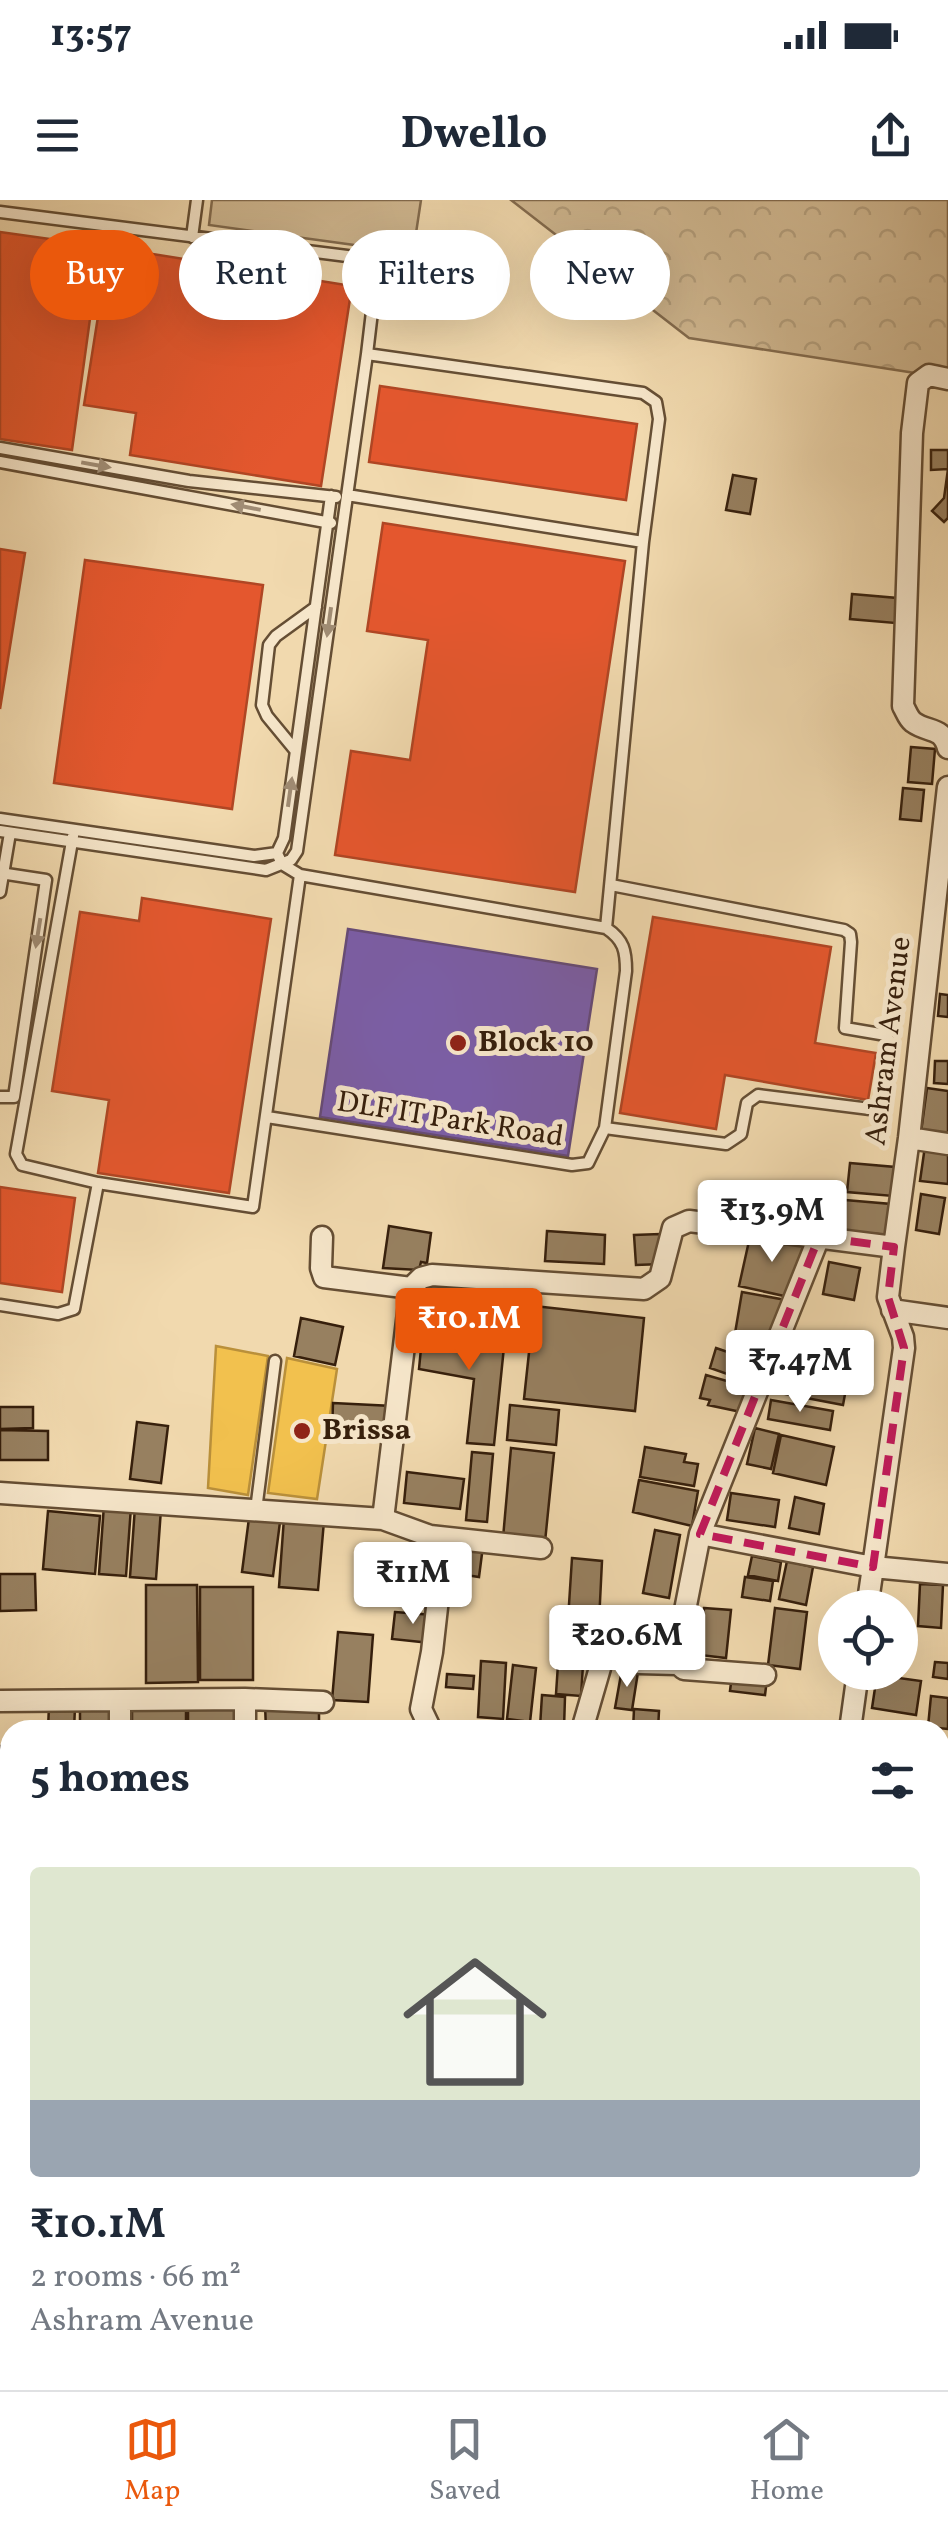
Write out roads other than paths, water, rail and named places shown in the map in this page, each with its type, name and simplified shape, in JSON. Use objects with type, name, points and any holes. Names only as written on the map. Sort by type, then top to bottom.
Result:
[{"type":"street","points":[[938,377],[918,383],[912,433],[903,706],[913,722],[945,737],[948,748]]},
{"type":"street","name":"Ashram Avenue","points":[[869,1590],[904,1348],[887,1283],[909,1138],[948,787]]},
{"type":"street","points":[[909,1138],[948,1144]]},
{"type":"street","points":[[383,1519],[412,1288],[421,1278],[432,1275],[644,1289],[660,1278],[673,1228],[689,1221],[894,1247]]},
{"type":"street","points":[[322,1237],[324,1277],[412,1288]]},
{"type":"street","points":[[764,1675],[684,1669],[676,1656],[700,1534],[819,1237]]},
{"type":"street","points":[[892,1310],[948,1318]]},
{"type":"street","points":[[0,1494],[383,1519],[430,1536],[541,1548]]},
{"type":"street","points":[[700,1534],[872,1567],[948,1574]]},
{"type":"street","points":[[426,1720],[421,1709],[442,1563],[430,1536]]},
{"type":"street","points":[[639,1662],[678,1664]]},
{"type":"street","points":[[585,1720],[600,1668]]},
{"type":"street","points":[[851,1720],[856,1690]]},
{"type":"street","points":[[245,1699],[245,1720]]},
{"type":"street","points":[[0,1702],[323,1702]]},
{"type":"street","points":[[120,1702],[120,1720]]},
{"type":"lane","points":[[193,230],[198,200]]},
{"type":"lane","points":[[0,212],[179,235]]},
{"type":"lane","points":[[0,819],[266,870],[282,864],[298,851],[376,278],[374,265],[362,258],[322,253]]},
{"type":"lane","points":[[331,496],[284,838],[277,852],[282,864],[300,875],[606,928],[643,542],[659,419],[656,402],[643,393],[367,354]]},
{"type":"lane","points":[[0,448],[189,481],[347,498],[643,542]]},
{"type":"lane","points":[[0,462],[342,526]]},
{"type":"lane","points":[[296,750],[267,716],[262,704],[270,645],[276,636],[316,607]]},
{"type":"lane","points":[[0,892],[5,832],[254,856],[277,852]]},
{"type":"lane","points":[[73,836],[16,1154],[22,1165],[98,1183],[253,1207],[300,875]]},
{"type":"lane","points":[[0,1097],[14,1097],[46,880],[2,873]]},
{"type":"lane","name":"DLF IT Park Road","points":[[605,1128],[726,1144],[741,1134],[747,1103],[758,1095],[870,1109],[884,1100],[892,1046],[886,1035],[845,1028],[852,942],[844,930],[610,885]]},
{"type":"lane","name":"DLF IT Park Road","points":[[267,1117],[572,1165],[588,1163],[605,1128],[626,971],[626,950],[618,936],[606,928]]},
{"type":"lane","points":[[0,1305],[58,1314],[74,1308],[98,1183]]},
{"type":"lane","points":[[256,1512],[275,1361]]},
{"type":"place","name":"Block 10","points":[[458,1043]]},
{"type":"place","name":"Brissa","points":[[302,1431]]}]
